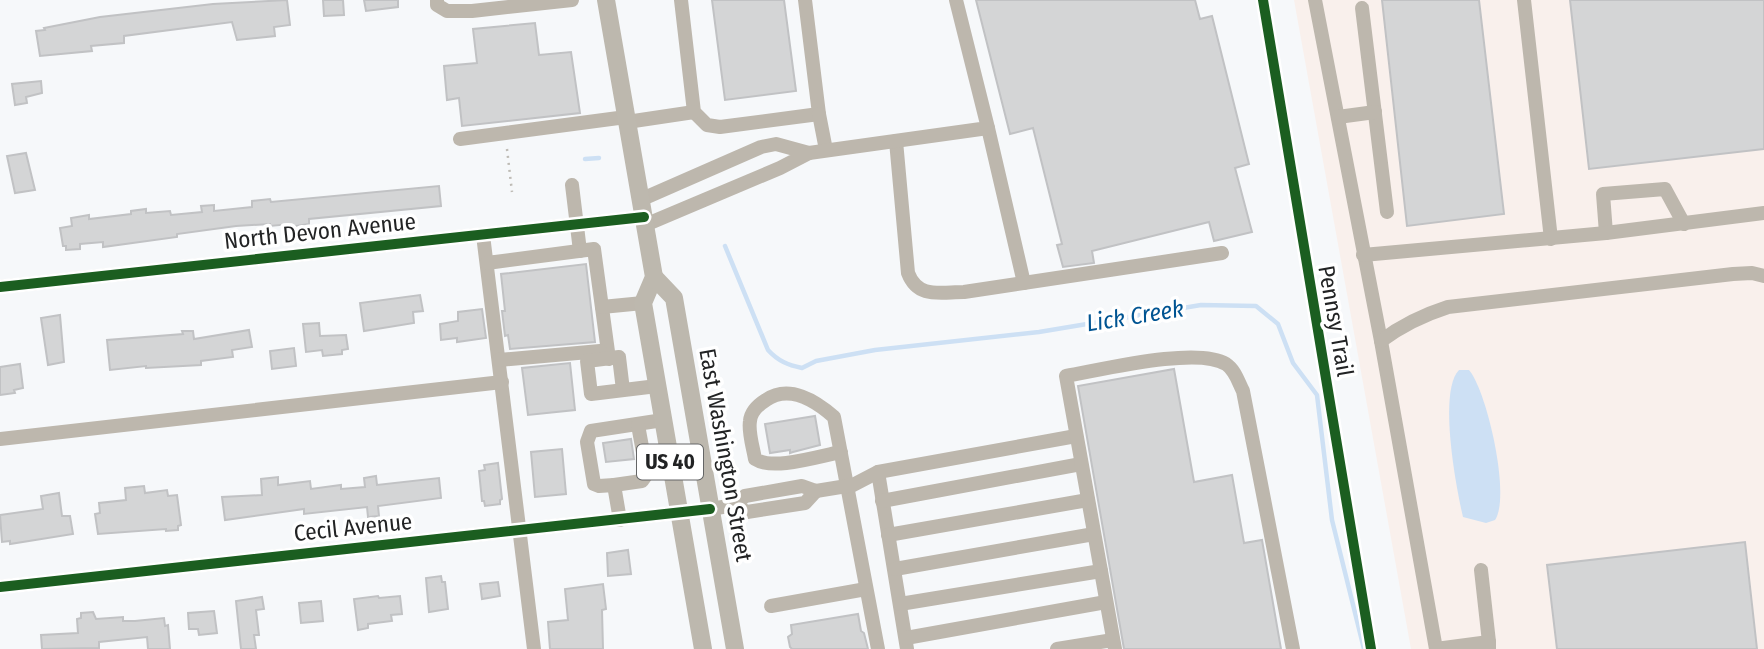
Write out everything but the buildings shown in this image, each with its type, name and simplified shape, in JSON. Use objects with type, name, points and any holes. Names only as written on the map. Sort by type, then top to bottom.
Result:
[{"type":"main road","name":"East Washington Street","points":[[606,0],[654,277],[674,298],[735,649]]},
{"type":"main road","points":[[643,303],[654,277]]},
{"type":"main road","name":"US 40","points":[[643,303],[703,649]]},
{"type":"street","points":[[437,0],[437,5],[447,11],[472,11],[572,0]]},
{"type":"street","points":[[681,0],[694,112],[707,125],[720,128],[819,114]]},
{"type":"street","points":[[805,0],[826,150]]},
{"type":"street","points":[[956,0],[1024,283]]},
{"type":"street","points":[[1315,0],[1381,341],[1436,649],[1489,646],[1481,570]]},
{"type":"street","points":[[1524,0],[1551,239]]},
{"type":"street","points":[[1362,8],[1387,212]]},
{"type":"street","points":[[460,139],[694,112]]},
{"type":"street","points":[[1338,117],[1375,112]]},
{"type":"street","points":[[643,214],[780,168],[809,153],[988,128]]},
{"type":"street","points":[[896,141],[908,273],[913,285],[925,292],[964,292],[1222,253]]},
{"type":"street","points":[[643,214],[761,147],[776,144],[809,153]]},
{"type":"street","points":[[572,185],[580,251]]},
{"type":"street","points":[[1606,233],[1602,194],[1665,188],[1684,224]]},
{"type":"street","points":[[1363,255],[1551,239],[1764,213]]},
{"type":"street","name":"North Devon Avenue","points":[[0,287],[576,224],[643,214]]},
{"type":"street","points":[[484,234],[534,649]]},
{"type":"street","points":[[487,263],[594,249],[609,355]]},
{"type":"street","points":[[1381,341],[1397,328],[1448,307],[1733,274],[1752,273],[1764,276]]},
{"type":"street","points":[[602,307],[643,303]]},
{"type":"street","points":[[499,360],[609,355],[619,357],[623,390]]},
{"type":"street","points":[[609,355],[587,361],[591,394],[657,386]]},
{"type":"street","points":[[1057,649],[1114,644],[1066,376],[1184,357],[1223,362],[1232,369],[1243,391],[1293,649]]},
{"type":"street","points":[[0,439],[502,382]]},
{"type":"street","points":[[841,452],[772,464],[762,463],[755,459],[749,424],[752,412],[772,396],[782,393],[805,397],[834,417],[841,452],[866,589],[878,649]]},
{"type":"street","points":[[638,425],[647,474],[645,479],[614,485],[594,484],[587,442],[591,431],[663,420]]},
{"type":"street","name":"Cecil Avenue","points":[[0,587],[620,520],[735,505],[747,512],[805,503],[816,491],[847,486],[878,472],[1076,436]]},
{"type":"street","points":[[883,501],[1081,464]]},
{"type":"street","points":[[878,472],[906,644],[1106,601]]},
{"type":"street","points":[[614,485],[620,520]]},
{"type":"street","points":[[888,535],[1088,500]]},
{"type":"street","points":[[895,569],[1094,534]]},
{"type":"street","points":[[900,604],[1101,570]]},
{"type":"street","points":[[771,606],[866,589]]},
{"type":"path","points":[[507,149],[512,192]]},
{"type":"shaded area","points":[[1294,0],[1764,0],[1764,649],[1411,649]]},
{"type":"water","points":[[1459,370],[1469,370],[1476,382],[1495,444],[1499,468],[1499,508],[1495,520],[1486,523],[1463,517],[1456,485],[1449,418],[1453,381]]},
{"type":"waterway","name":"Lick Creek","points":[[585,159],[599,158]]},
{"type":"waterway","name":"Lick Creek","points":[[725,246],[768,350],[784,362],[802,368],[816,361],[875,350],[1039,332],[1201,305],[1256,306],[1278,324],[1293,363],[1317,395],[1332,520],[1364,649]]},
{"type":"cycle path","name":"Pennsy Trail","points":[[1263,0],[1371,649]]},
{"type":"cycle path","points":[[0,287],[644,217]]},
{"type":"cycle path","points":[[0,587],[710,509]]}]
